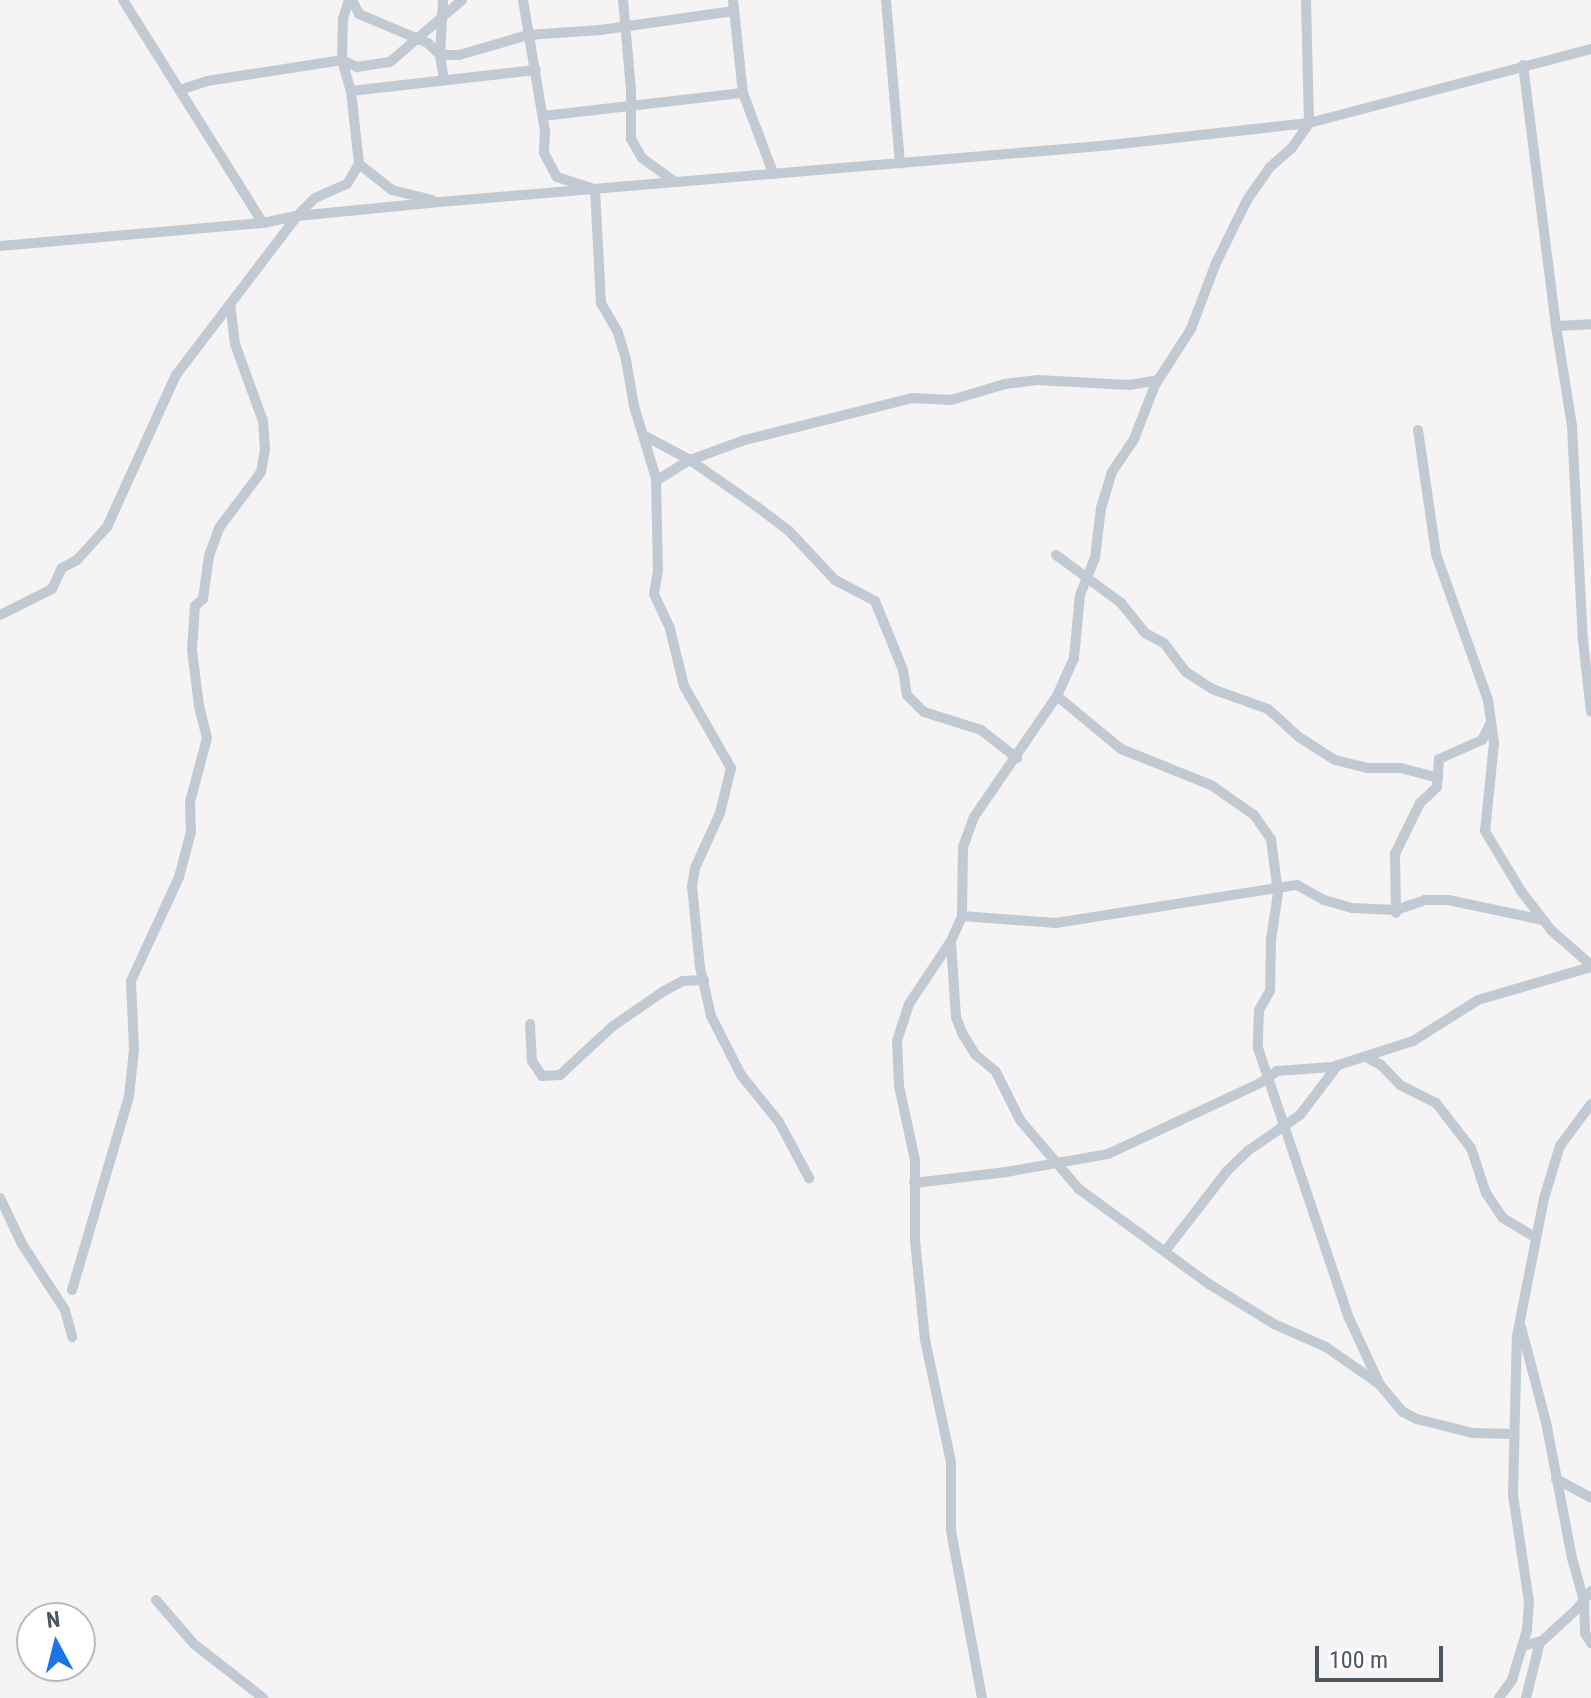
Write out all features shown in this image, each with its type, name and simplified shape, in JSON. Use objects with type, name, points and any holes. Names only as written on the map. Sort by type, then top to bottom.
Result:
[{"type":"street","points":[[123,0],[263,223]]},
{"type":"street","points":[[351,0],[359,14],[413,40],[428,43],[440,55],[459,55],[528,35],[600,30],[733,6],[743,93],[773,173]]},
{"type":"street","points":[[0,615],[52,589],[62,568],[77,560],[107,527],[176,375],[297,216],[315,198],[347,184],[359,164],[351,91],[342,60],[343,18],[351,0]]},
{"type":"street","points":[[443,0],[440,55],[444,80]]},
{"type":"street","points":[[180,90],[207,81],[342,60],[357,67],[390,62],[462,0]]},
{"type":"street","points":[[523,0],[543,116],[544,153],[557,177],[595,189]]},
{"type":"street","points":[[623,0],[631,139],[635,150],[674,181]]},
{"type":"street","points":[[886,0],[900,163]]},
{"type":"street","points":[[982,1698],[951,1531],[951,1462],[925,1340],[913,1142],[899,1086],[897,1041],[909,1004],[951,941],[962,916],[966,837],[981,805],[1017,758],[1057,696],[1074,658],[1079,602],[1095,558],[1106,487],[1134,439],[1158,380],[1193,324],[1216,263],[1247,200],[1270,167],[1291,149],[1309,123],[1306,0]]},
{"type":"street","points":[[0,246],[263,223],[297,216],[439,202],[900,163],[1309,123],[1591,49]]},
{"type":"street","points":[[1523,65],[1556,326],[1572,426],[1583,640],[1591,712]]},
{"type":"street","points":[[351,91],[536,70]]},
{"type":"street","points":[[543,116],[743,93]]},
{"type":"street","points":[[359,164],[392,190],[439,202]]},
{"type":"street","points":[[595,189],[601,303],[618,333],[656,481],[658,571],[654,591],[670,629],[689,697],[731,768],[718,821],[695,868],[691,903],[700,967],[716,1028],[741,1075],[779,1122],[809,1178]]},
{"type":"street","points":[[72,1290],[129,1096],[134,1050],[131,981],[179,877],[191,832],[190,802],[207,738],[199,706],[192,650],[195,606],[203,599],[209,556],[219,528],[261,472],[265,449],[263,421],[256,393],[235,344],[230,306]]},
{"type":"street","points":[[1556,326],[1591,324]]},
{"type":"street","points":[[656,481],[690,460],[745,440],[912,398],[951,400],[1005,384],[1037,380],[1130,385],[1158,380]]},
{"type":"street","points":[[914,1183],[985,1175],[1108,1154],[1282,1070],[1338,1065],[1366,1057],[1419,1039],[1478,1000],[1591,966],[1543,920],[1521,891],[1485,831],[1494,743],[1491,718],[1483,681],[1436,554],[1418,430]]},
{"type":"street","points":[[644,434],[656,444],[690,460],[789,531],[835,580],[875,601],[901,664],[907,695],[924,712],[967,722],[1017,758]]},
{"type":"street","points":[[1056,555],[1121,603],[1145,633],[1164,643],[1186,672],[1212,689],[1268,709],[1299,737],[1335,760],[1368,768],[1401,768],[1438,778]]},
{"type":"street","points":[[1057,696],[1121,749],[1199,779],[1254,815],[1271,839],[1278,889],[1271,940],[1270,991],[1258,1014],[1257,1043],[1349,1318],[1380,1385]]},
{"type":"street","points":[[1396,911],[1395,854],[1420,803],[1437,787],[1439,759],[1485,738],[1491,718]]},
{"type":"street","points":[[962,916],[1056,923],[1297,885],[1324,900],[1352,908],[1396,911],[1425,900],[1448,900],[1543,920]]},
{"type":"street","points":[[951,941],[956,1017],[962,1033],[976,1055],[996,1072],[1012,1109],[1095,1203],[1166,1250],[1209,1284],[1274,1324],[1326,1347],[1380,1385],[1403,1412],[1417,1419],[1473,1433],[1513,1434]]},
{"type":"street","points":[[530,1024],[532,1061],[542,1076],[560,1075],[613,1026],[664,991],[690,979],[700,967]]},
{"type":"street","points":[[690,979],[704,980]]},
{"type":"street","points":[[1366,1057],[1381,1065],[1400,1085],[1436,1103],[1471,1148],[1486,1193],[1503,1218],[1535,1237]]},
{"type":"street","points":[[1166,1250],[1227,1171],[1249,1150],[1308,1107],[1338,1065]]},
{"type":"street","points":[[1499,1698],[1512,1680],[1523,1646],[1529,1602],[1513,1495],[1519,1321],[1535,1237],[1560,1146],[1591,1104]]},
{"type":"street","points":[[0,1198],[22,1244],[65,1310],[72,1337]]},
{"type":"street","points":[[1519,1321],[1542,1404],[1556,1479],[1589,1597],[1585,1633],[1591,1643]]},
{"type":"street","points":[[1556,1479],[1591,1498]]},
{"type":"street","points":[[1523,1646],[1540,1642],[1589,1597]]},
{"type":"street","points":[[156,1600],[194,1644],[263,1698]]},
{"type":"street","points":[[1526,1698],[1540,1642]]}]
